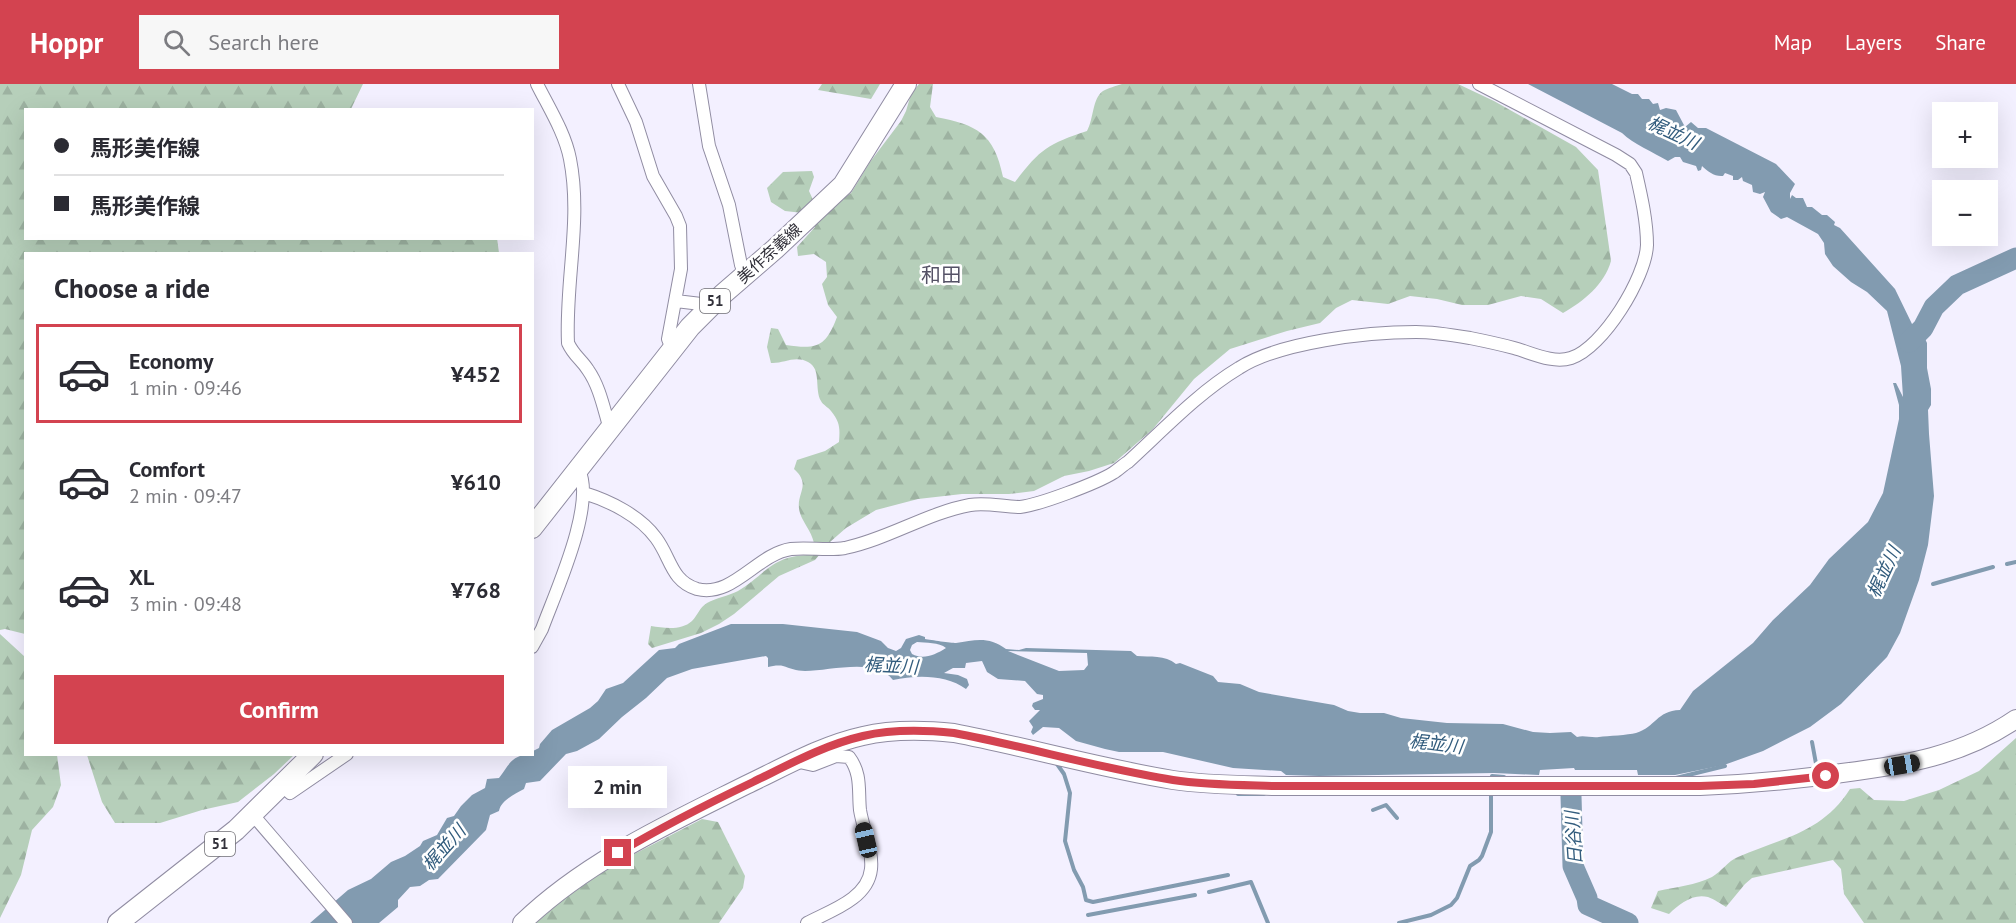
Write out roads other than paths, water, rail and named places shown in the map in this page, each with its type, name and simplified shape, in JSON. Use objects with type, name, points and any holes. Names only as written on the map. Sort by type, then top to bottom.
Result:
[{"type":"main road","name":"美作奈義線","points":[[534,526],[672,350],[708,309],[824,205],[843,185],[906,84]]},
{"type":"main road","points":[[522,923],[542,903],[586,871],[650,834],[795,761],[832,745],[864,736],[895,731],[928,730],[983,739],[1122,771],[1217,784],[1700,786],[1754,784],[1808,778],[1923,761],[1953,752],[1985,738],[2016,719]]},
{"type":"main road","name":"51","points":[[118,923],[216,847],[253,815],[311,756]]},
{"type":"street","points":[[537,84],[563,135],[570,158],[574,186],[568,343],[573,354],[587,368],[596,384],[610,429]]},
{"type":"street","points":[[618,84],[636,122],[653,176],[680,226],[681,269],[668,339],[672,350]]},
{"type":"street","points":[[699,84],[710,146],[729,206],[742,270],[745,274]]},
{"type":"street","points":[[584,493],[600,498],[628,513],[656,537],[676,577],[696,588],[710,591],[723,588],[777,554],[789,549],[844,548],[951,509],[973,504],[1019,507],[1036,504],[1097,480],[1113,473],[1128,462],[1219,381],[1241,366],[1274,353],[1346,337],[1418,332],[1481,340],[1558,360],[1579,355],[1602,334],[1617,316],[1642,269],[1647,243],[1636,173],[1630,164],[1617,155],[1479,84]]},
{"type":"street","points":[[676,301],[701,304],[708,309]]},
{"type":"street","points":[[534,643],[542,629],[580,517],[584,493],[582,475],[579,470]]},
{"type":"street","points":[[795,761],[813,765],[844,755],[855,765],[859,778],[859,798],[871,869],[868,881],[850,901],[807,923]]},
{"type":"street","points":[[282,786],[290,793],[344,756]]},
{"type":"street","points":[[253,815],[346,923]]},
{"type":"water","name":"梶並川","points":[[1528,84],[1612,84],[1632,94],[1638,94],[1642,99],[1649,99],[1653,104],[1658,103],[1660,110],[1666,108],[1676,110],[1685,127],[1691,122],[1698,128],[1706,128],[1776,164],[1795,184],[1790,193],[1790,199],[1792,195],[1796,198],[1803,198],[1807,207],[1812,207],[1822,215],[1827,215],[1835,222],[1834,225],[1840,228],[1895,289],[1912,324],[1919,326],[1927,343],[1927,368],[1931,389],[1931,405],[1928,410],[1929,434],[1934,496],[1928,545],[1919,580],[1900,633],[1887,657],[1841,704],[1810,727],[1763,751],[1724,765],[1675,775],[1638,775],[1637,770],[1575,770],[1574,768],[1540,770],[1539,775],[1494,773],[1286,775],[1281,771],[1233,768],[1163,752],[1119,752],[1076,741],[1059,728],[1043,727],[1033,735],[1031,732],[1033,727],[1029,721],[1040,710],[1035,710],[1032,706],[1033,703],[1043,699],[1043,695],[1037,694],[1025,681],[998,679],[987,672],[982,661],[966,663],[965,668],[953,668],[944,673],[967,679],[969,685],[966,689],[940,678],[911,677],[893,680],[885,673],[864,667],[805,671],[781,666],[768,667],[766,656],[692,669],[667,678],[599,739],[577,751],[566,754],[540,781],[526,783],[524,789],[505,801],[499,811],[490,815],[486,830],[438,879],[410,887],[398,900],[398,907],[379,923],[310,923],[348,890],[371,879],[391,862],[405,856],[420,846],[423,841],[437,835],[447,818],[454,816],[472,795],[485,788],[487,779],[499,778],[509,764],[520,756],[534,756],[534,750],[539,748],[552,730],[590,708],[606,689],[623,683],[659,650],[675,648],[679,644],[731,624],[783,624],[857,632],[881,641],[888,648],[896,651],[901,648],[906,639],[919,635],[925,639],[953,643],[988,641],[1006,649],[1019,650],[1026,648],[1131,651],[1137,656],[1162,658],[1176,664],[1180,663],[1213,676],[1218,682],[1240,684],[1259,692],[1334,705],[1348,711],[1384,713],[1401,718],[1447,723],[1503,724],[1533,732],[1571,732],[1577,737],[1636,733],[1666,713],[1680,710],[1693,691],[1753,643],[1773,620],[1810,585],[1829,559],[1868,522],[1883,493],[1899,419],[1899,405],[1893,383],[1896,383],[1903,397],[1901,366],[1887,311],[1833,266],[1825,254],[1824,243],[1818,234],[1787,217],[1781,219],[1771,212],[1763,197],[1765,192],[1760,194],[1753,192],[1752,185],[1743,181],[1742,177],[1733,180],[1733,176],[1725,173],[1723,176],[1717,176],[1702,166],[1698,171],[1696,166],[1683,162],[1680,157],[1668,161]],"holes":[[[917,642],[936,644],[946,648],[938,653],[920,657],[912,654],[910,650]],[[1008,651],[1087,653],[1088,665],[1084,670],[1059,671]]]},
{"type":"waterway","points":[[1909,342],[1923,328],[1934,307],[1957,285],[2016,258]]},
{"type":"waterway","points":[[2007,564],[2016,562]]},
{"type":"waterway","points":[[1933,584],[1993,567]]},
{"type":"waterway","points":[[1812,742],[1817,769]]},
{"type":"waterway","points":[[1057,764],[1064,774],[1070,793],[1065,841],[1086,900],[1093,902],[1228,875]]},
{"type":"waterway","points":[[1676,778],[1725,766]]},
{"type":"waterway","points":[[1492,776],[1504,777]]},
{"type":"waterway","points":[[1399,923],[1431,915],[1451,905],[1457,898],[1470,866],[1482,856],[1491,832],[1491,793]]},
{"type":"waterway","points":[[1238,794],[1264,794]]},
{"type":"waterway","name":"日谷川","points":[[1571,796],[1573,866],[1588,905],[1628,923]]},
{"type":"waterway","points":[[1373,810],[1386,805],[1397,818]]},
{"type":"waterway","points":[[1209,892],[1251,882],[1268,923]]},
{"type":"waterway","points":[[1088,915],[1195,895]]},
{"type":"district","name":"和田","points":[[941,275]]}]
